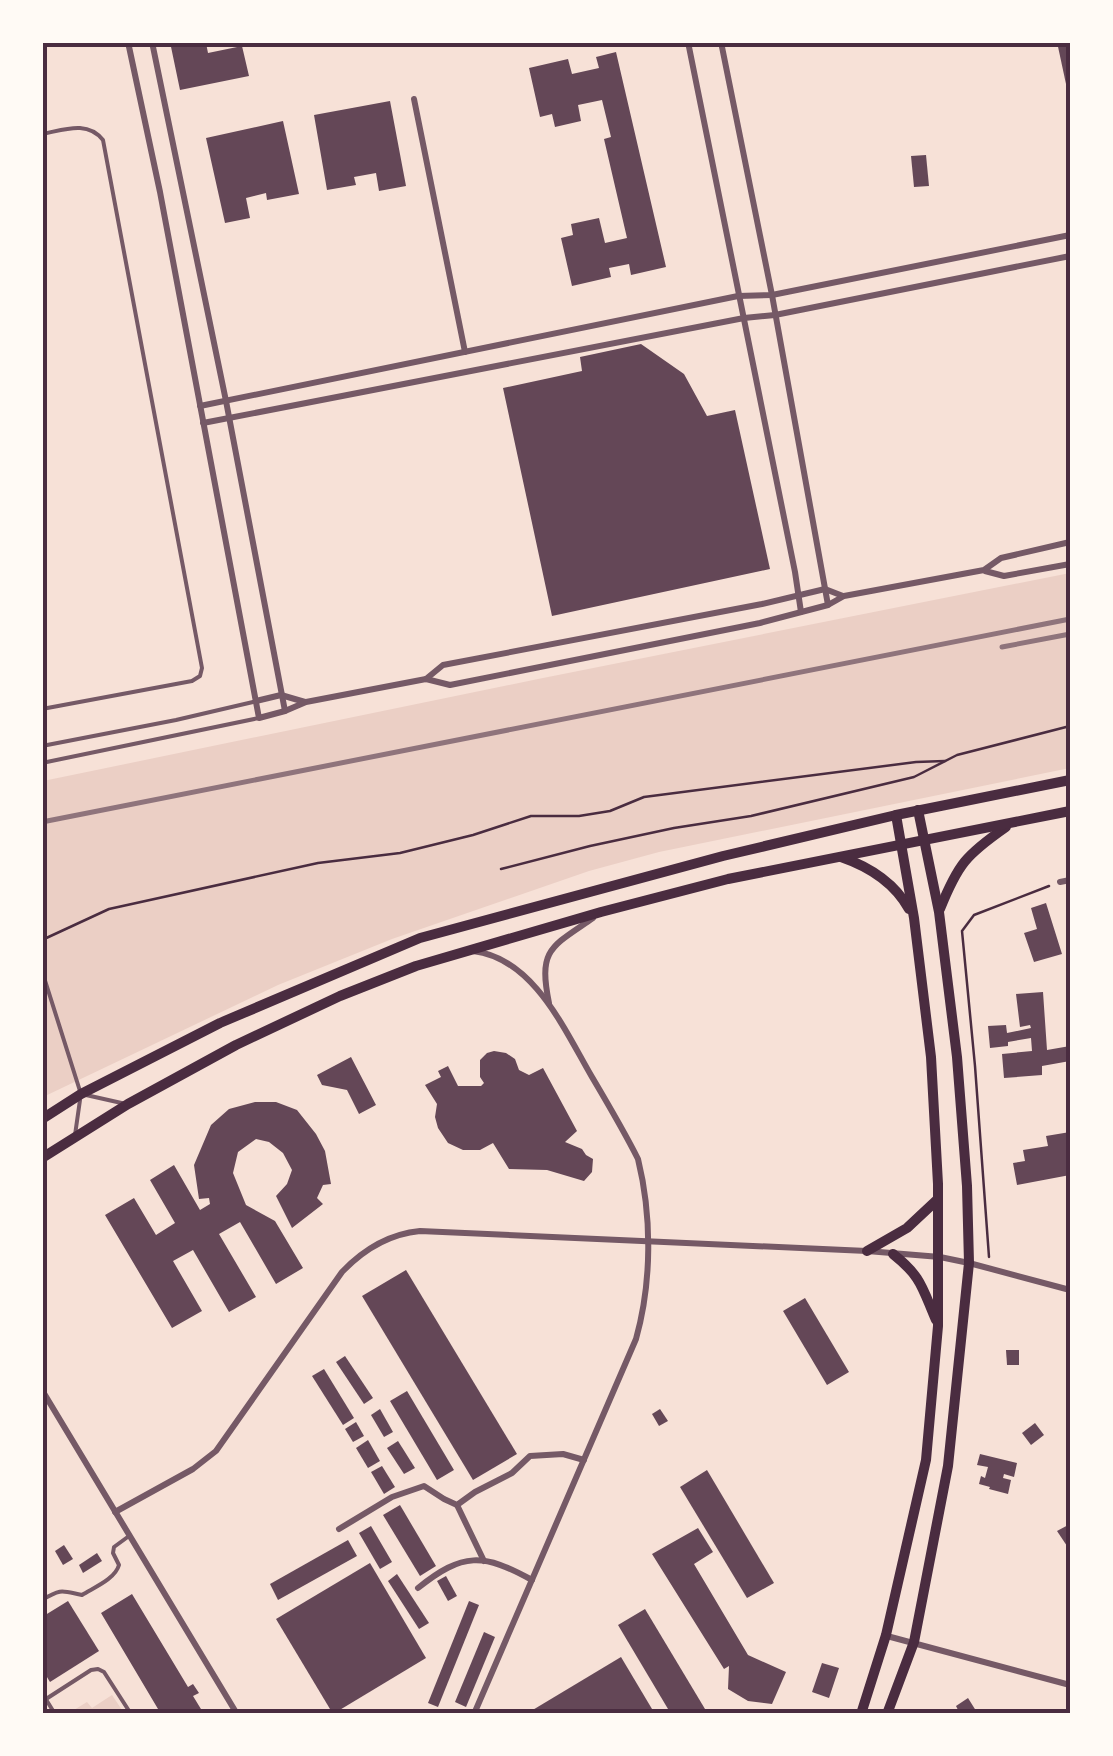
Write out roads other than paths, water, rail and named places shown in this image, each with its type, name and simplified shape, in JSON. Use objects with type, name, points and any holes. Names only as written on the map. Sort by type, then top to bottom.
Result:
[{"type":"main road","points":[[42,1120],[81,1094],[220,1023],[420,938],[705,861],[918,810],[1070,780]]},
{"type":"main road","points":[[887,1714],[914,1642],[948,1466],[969,1263],[957,1056],[939,912],[918,810]]},
{"type":"main road","points":[[42,1158],[128,1104],[236,1045],[340,996],[416,966],[728,879],[1070,811]]},
{"type":"main road","points":[[860,1714],[886,1636],[926,1460],[938,1326],[940,1257],[931,1057],[914,918],[896,815]]},
{"type":"main road","points":[[939,912],[963,863],[1011,824]]},
{"type":"main road","points":[[841,857],[882,876],[914,918]]},
{"type":"main road","points":[[867,1251],[907,1228],[938,1199]]},
{"type":"main road","points":[[892,1254],[912,1270],[922,1285],[938,1326]]},
{"type":"street","points":[[128,42],[259,718],[306,702],[426,679],[450,686],[760,622],[828,605],[844,596],[984,570],[1001,558],[1070,542]]},
{"type":"street","points":[[152,42],[285,712]]},
{"type":"street","points":[[688,42],[802,612]]},
{"type":"street","points":[[721,42],[828,605]]},
{"type":"street","points":[[414,99],[466,352]]},
{"type":"street","points":[[200,406],[738,296],[772,295],[1070,234]]},
{"type":"street","points":[[203,423],[1070,256]]},
{"type":"street","points":[[984,570],[1004,576],[1070,564]]},
{"type":"street","points":[[426,679],[443,665],[825,590],[844,596]]},
{"type":"street","points":[[256,701],[282,695],[306,702]]},
{"type":"street","points":[[1060,882],[1070,880]]},
{"type":"street","points":[[549,1004],[544,976],[552,948],[601,912]]},
{"type":"street","points":[[467,951],[486,953],[510,966],[549,1004],[638,1159],[649,1241],[636,1339],[474,1714]]},
{"type":"street","points":[[114,1512],[216,1452],[342,1272],[356,1258],[393,1235],[420,1231],[867,1251],[940,1257],[1070,1290]]},
{"type":"street","points":[[42,1390],[237,1714]]},
{"type":"street","points":[[457,1505],[512,1474],[530,1456],[563,1454],[584,1460]]},
{"type":"street","points":[[340,1529],[392,1497],[424,1486],[457,1505],[484,1561]]},
{"type":"street","points":[[418,1588],[437,1573],[468,1560],[494,1562],[532,1580]]},
{"type":"street","points":[[886,1636],[1070,1684]]},
{"type":"lane","points":[[42,134],[88,128],[103,140],[202,668],[200,676],[192,681],[42,709]]},
{"type":"lane","points":[[42,746],[256,701]]},
{"type":"lane","points":[[42,763],[259,718]]},
{"type":"lane","points":[[42,971],[81,1094],[75,1136]]},
{"type":"lane","points":[[81,1094],[128,1104]]},
{"type":"lane","points":[[42,1600],[57,1591],[82,1595],[112,1576],[120,1565],[113,1554],[114,1546],[129,1536]]},
{"type":"lane","points":[[55,1714],[44,1696],[92,1670],[104,1672],[130,1714]]},
{"type":"railway","points":[[42,822],[1070,619]]},
{"type":"railway","points":[[1002,647],[1070,634]]}]
